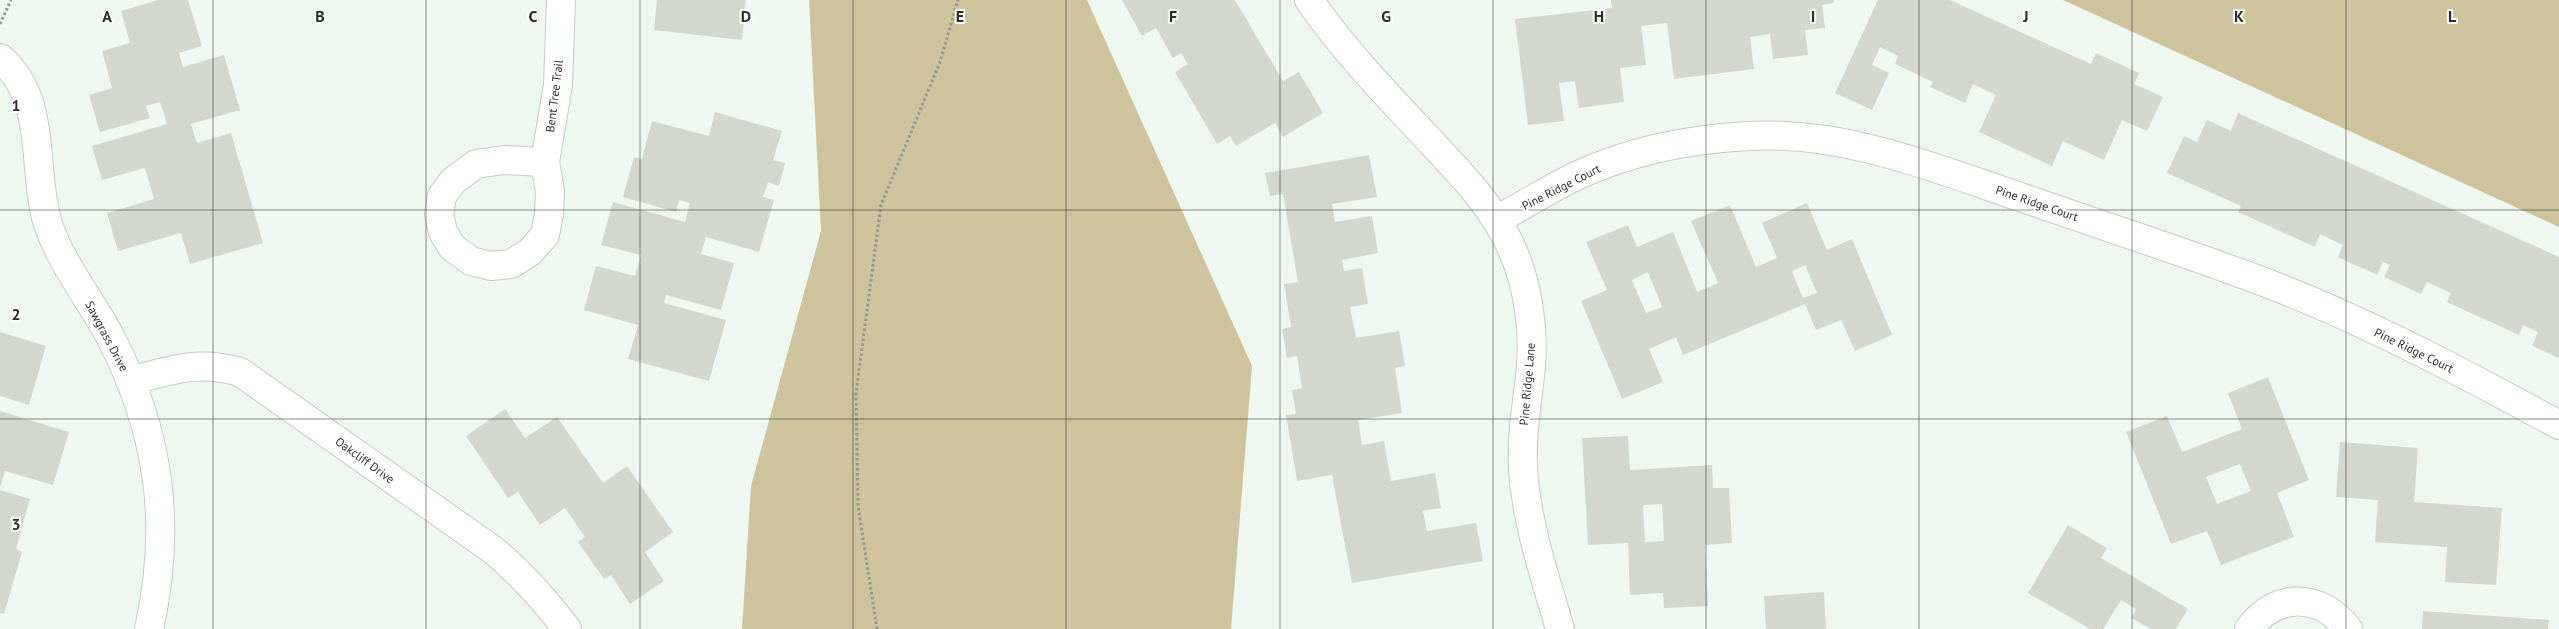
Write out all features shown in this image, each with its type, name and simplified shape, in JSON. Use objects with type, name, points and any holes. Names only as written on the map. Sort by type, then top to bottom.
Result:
[{"type":"street","name":"Bent Tree Trail","points":[[544,162],[504,160],[476,164],[453,181],[442,196],[438,214],[443,232],[452,247],[471,261],[491,266],[511,264],[530,252],[545,235],[550,214],[550,191],[544,162],[558,84],[561,0]]},
{"type":"street","name":"Pine Ridge Lane","points":[[1310,0],[1356,61],[1473,187],[1496,220],[1516,259],[1524,284],[1530,320],[1531,366],[1525,415],[1523,469],[1534,534],[1560,629]]},
{"type":"street","name":"Sawgrass Drive","points":[[0,58],[8,65],[24,88],[32,110],[43,205],[58,250],[111,339],[130,381],[151,442],[162,517],[160,559],[150,629]]},
{"type":"street","name":"Pine Ridge Court","points":[[1496,220],[1577,176],[1624,158],[1690,141],[1750,136],[1804,136],[1845,143],[1888,154],[1975,182],[2284,290],[2445,365],[2559,424]]},
{"type":"street","name":"Oakcliff Drive","points":[[130,381],[184,367],[216,365],[240,372],[499,555],[538,591],[567,629]]},
{"type":"street","points":[[2249,629],[2264,613],[2282,604],[2302,602],[2322,606],[2339,617],[2348,629]]},
{"type":"path","points":[[0,24],[11,0]]},
{"type":"path","points":[[877,629],[858,506],[858,383],[881,205],[940,62],[958,0]]},
{"type":"shaded area","points":[[809,0],[1087,0],[1252,366],[1231,629],[742,629],[751,486],[821,231]]},
{"type":"shaded area","points":[[2063,0],[2559,0],[2559,227]]},
{"type":"building","points":[[158,0],[188,0],[202,46],[179,53],[183,67],[224,55],[240,110],[191,124],[197,143],[231,133],[263,243],[190,264],[181,233],[118,251],[107,213],[154,199],[145,168],[102,180],[92,146],[167,124],[160,102],[146,106],[150,118],[100,132],[89,95],[112,88],[102,51],[130,43],[121,11]]},
{"type":"building","points":[[657,0],[746,0],[742,40],[654,30]]},
{"type":"building","points":[[1122,0],[1235,0],[1283,81],[1299,72],[1323,113],[1283,137],[1275,123],[1236,146],[1230,136],[1217,144],[1175,72],[1188,64],[1181,53],[1173,58],[1156,28],[1142,36]]},
{"type":"building","points":[[1611,0],[1834,0],[1834,3],[1822,5],[1825,28],[1805,30],[1808,55],[1773,59],[1770,34],[1750,37],[1754,69],[1674,79],[1667,23],[1641,26],[1646,65],[1620,68],[1624,102],[1579,108],[1575,81],[1559,83],[1564,121],[1528,125],[1515,19],[1612,8]]},
{"type":"building","points":[[1878,0],[1950,0],[2091,64],[2096,53],[2139,73],[2134,84],[2163,97],[2147,131],[2122,120],[2104,160],[2063,141],[2052,166],[1979,132],[1996,95],[1973,84],[1965,103],[1930,87],[1933,82],[1895,64],[1898,56],[1880,47],[1872,65],[1889,73],[1872,110],[1835,93]]},
{"type":"building","points":[[715,112],[782,131],[773,160],[785,163],[779,186],[768,182],[763,197],[774,200],[759,252],[706,237],[701,254],[734,263],[721,310],[666,295],[664,303],[726,320],[709,381],[628,359],[638,325],[584,310],[596,266],[635,276],[641,255],[601,245],[613,202],[685,222],[690,203],[679,200],[676,212],[623,197],[634,157],[642,159],[652,121],[709,136]]},
{"type":"building","points":[[2238,113],[2559,257],[2559,358],[2532,346],[2538,332],[2523,325],[2519,335],[2447,302],[2451,293],[2427,282],[2421,294],[2384,277],[2390,265],[2383,262],[2377,275],[2338,257],[2343,245],[2320,234],[2315,247],[2238,212],[2241,206],[2167,173],[2184,136],[2197,142],[2207,120],[2231,131]]},
{"type":"building","points":[[1369,155],[1377,197],[1332,204],[1335,222],[1372,216],[1378,253],[1342,260],[1344,271],[1362,268],[1368,304],[1350,307],[1356,338],[1399,331],[1405,366],[1395,368],[1402,413],[1358,420],[1362,445],[1384,441],[1391,481],[1435,473],[1441,508],[1423,511],[1427,531],[1476,523],[1483,561],[1352,583],[1332,475],[1297,481],[1286,415],[1296,414],[1292,390],[1302,388],[1297,356],[1287,358],[1282,329],[1291,327],[1284,284],[1298,282],[1283,194],[1270,196],[1265,173]]},
{"type":"building","points":[[1807,203],[1827,250],[1852,239],[1892,335],[1855,351],[1841,320],[1816,330],[1805,304],[1683,355],[1676,337],[1649,349],[1663,382],[1622,399],[1581,301],[1607,290],[1586,242],[1628,225],[1637,247],[1673,232],[1697,292],[1718,283],[1691,221],[1730,205],[1756,267],[1777,258],[1762,223]],"holes":[[[1805,265],[1817,293],[1803,298],[1792,271]],[[1648,272],[1662,307],[1646,313],[1632,280]]]},
{"type":"building","points":[[0,332],[46,346],[29,405],[0,396]]},
{"type":"building","points":[[2268,377],[2309,480],[2277,493],[2294,537],[2221,565],[2207,531],[2171,544],[2126,432],[2167,416],[2182,452],[2242,429],[2228,393]],"holes":[[[2240,464],[2251,491],[2217,504],[2206,477]]]},
{"type":"building","points":[[505,409],[525,438],[557,417],[603,483],[627,466],[673,532],[645,552],[664,581],[630,604],[611,575],[604,579],[578,542],[585,537],[565,508],[540,525],[518,492],[508,498],[466,436]]},
{"type":"building","points":[[0,411],[69,432],[53,485],[5,471],[0,488]]},
{"type":"building","points":[[1628,436],[1630,470],[1712,465],[1713,488],[1729,488],[1732,543],[1705,545],[1708,606],[1664,608],[1663,593],[1630,595],[1628,543],[1588,545],[1582,438]],"holes":[[[1662,504],[1664,541],[1645,542],[1643,505]]]},
{"type":"building","points":[[2340,442],[2418,448],[2414,502],[2502,508],[2496,585],[2445,582],[2447,547],[2375,542],[2378,500],[2336,497]]},
{"type":"building","points":[[0,490],[30,499],[16,549],[22,552],[4,614],[0,613]]},
{"type":"building","points":[[2068,525],[2107,548],[2101,558],[2188,609],[2176,629],[2151,629],[2131,618],[2136,609],[2121,600],[2103,629],[2090,629],[2028,593]]},
{"type":"building","points":[[1824,592],[1826,629],[1766,629],[1764,596]]},
{"type":"building","points":[[2423,611],[2549,620],[2548,629],[2422,629]]}]
